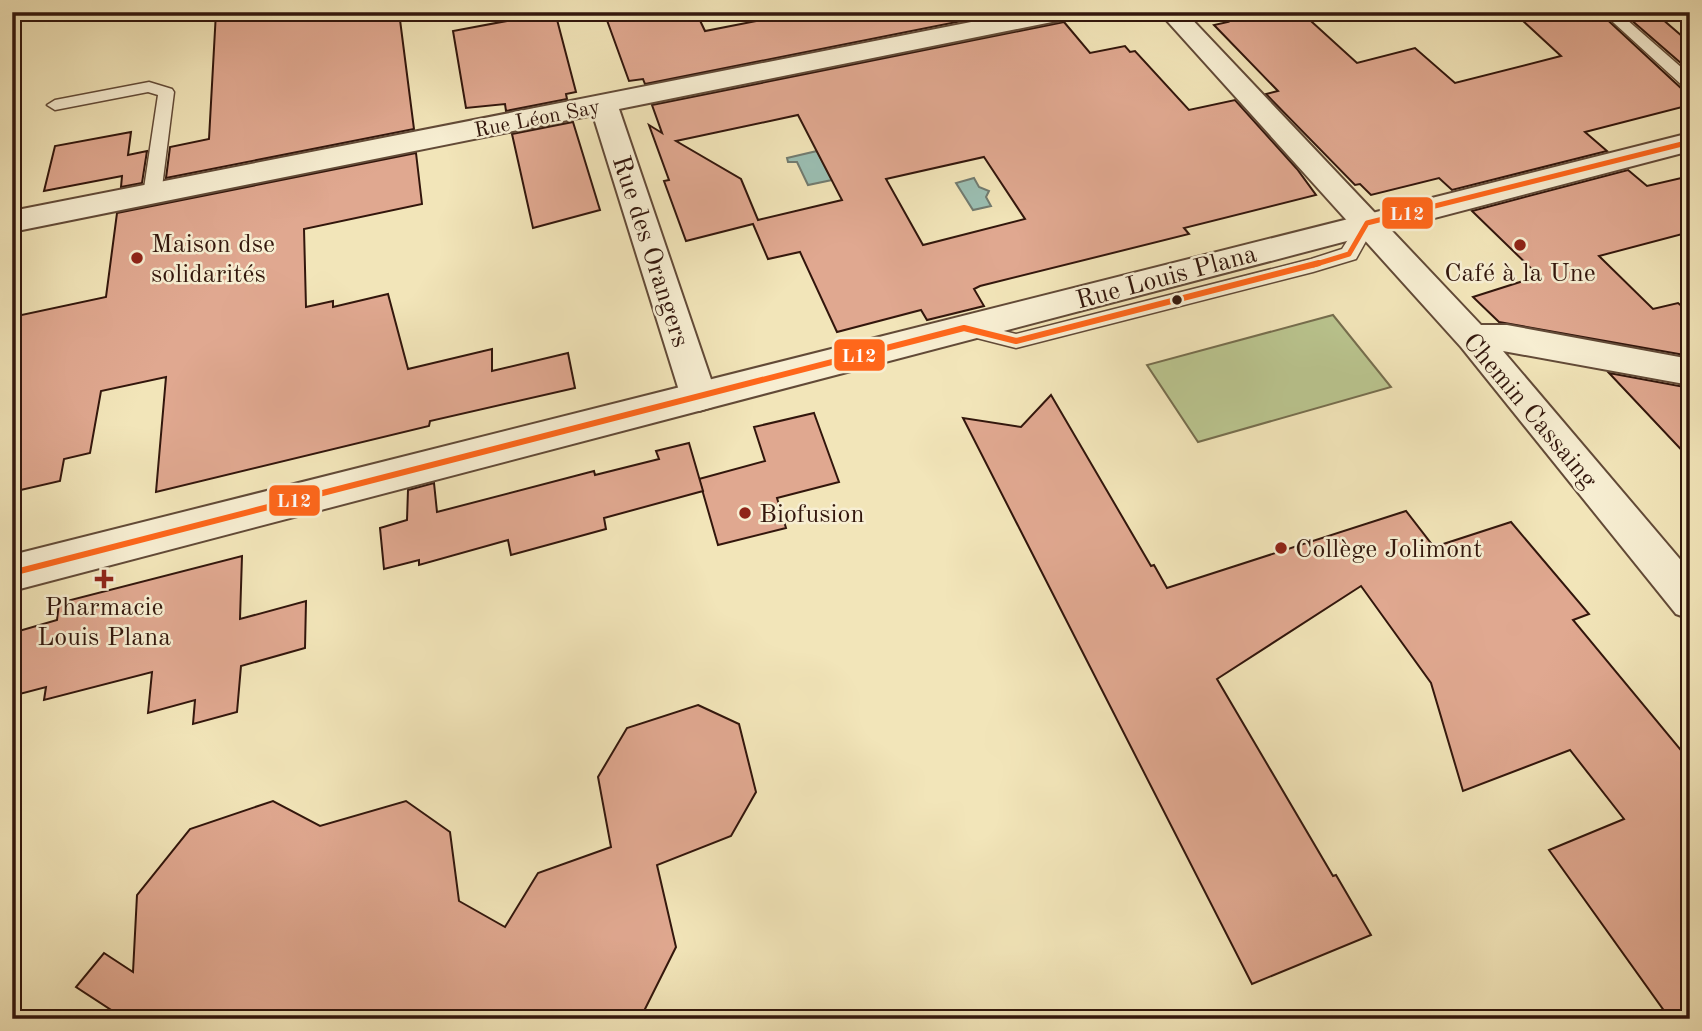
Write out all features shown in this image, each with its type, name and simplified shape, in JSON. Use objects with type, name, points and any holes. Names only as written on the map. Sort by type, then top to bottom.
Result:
[{"type":"street","name":"Rue Léon Say","points":[[12,222],[1062,12]]},
{"type":"street","name":"Chemin Cassaing","points":[[1171,12],[1473,338],[1690,601]]},
{"type":"street","name":"Rue des Orangers","points":[[604,105],[699,397]]},
{"type":"street","name":"Rue Louis Plana","points":[[12,573],[1690,142]]},
{"type":"street","points":[[1473,338],[1507,338],[1690,372]]},
{"type":"lane","points":[[1609,12],[1690,84]]},
{"type":"lane","points":[[55,106],[149,87],[166,92],[152,195]]},
{"type":"green space","points":[[1333,315],[1391,387],[1198,442],[1147,365]]},
{"type":"water","points":[[817,151],[832,180],[808,185],[797,162],[788,162],[787,158]]},
{"type":"water","points":[[974,178],[979,187],[989,191],[986,197],[991,206],[973,210],[956,183]]},
{"type":"building","points":[[216,12],[399,12],[414,129],[166,178],[170,147],[209,139]]},
{"type":"building","points":[[555,12],[576,92],[566,94],[567,99],[506,111],[505,104],[466,108],[453,31]]},
{"type":"building","points":[[604,12],[696,12],[705,31],[803,12],[1007,12],[645,84],[643,79],[629,81]]},
{"type":"building","points":[[1219,12],[1301,12],[1357,63],[1415,48],[1455,83],[1561,56],[1523,21],[1599,12],[1682,89],[1690,91],[1690,105],[1585,132],[1607,151],[1452,190],[1439,178],[1371,195],[1360,184],[1355,185],[1266,94],[1278,91],[1214,25],[1228,22]]},
{"type":"building","points":[[1622,12],[1654,12],[1690,43],[1690,71]]},
{"type":"building","points":[[1064,22],[1090,53],[1125,46],[1130,52],[1135,51],[1189,110],[1235,100],[1297,169],[1316,195],[1184,228],[1189,234],[980,286],[974,289],[984,306],[927,320],[921,310],[837,332],[800,252],[768,259],[753,224],[686,241],[664,181],[669,180],[649,125],[662,133],[652,105]],"holes":[[[798,115],[842,200],[758,220],[741,179],[676,141]],[[984,157],[1025,219],[923,245],[886,179]]]},
{"type":"building","points":[[573,122],[600,210],[533,228],[512,134]]},
{"type":"building","points":[[131,132],[128,155],[147,151],[142,183],[121,187],[122,176],[44,191],[55,146]]},
{"type":"building","points":[[416,153],[422,204],[304,229],[306,307],[333,301],[333,307],[388,294],[408,369],[492,349],[492,371],[568,353],[575,388],[430,421],[429,426],[156,492],[166,377],[101,391],[90,453],[64,459],[60,481],[12,492],[12,317],[106,297],[117,213]]},
{"type":"building","points":[[1628,170],[1647,186],[1690,176],[1690,232],[1599,256],[1653,309],[1678,303],[1690,313],[1690,356],[1499,322],[1473,297],[1539,276],[1472,211]]},
{"type":"building","points":[[1609,373],[1690,388],[1690,459]]},
{"type":"building","points":[[1051,395],[1151,566],[1154,565],[1167,588],[1406,511],[1434,547],[1511,522],[1589,614],[1573,620],[1690,761],[1690,1019],[1670,1019],[1549,850],[1624,819],[1570,750],[1463,791],[1431,683],[1361,586],[1217,679],[1333,876],[1336,875],[1371,935],[1252,984],[963,418],[1021,427]]},
{"type":"building","points":[[814,413],[839,482],[777,498],[786,528],[718,545],[699,479],[765,461],[754,427]]},
{"type":"building","points":[[689,443],[703,491],[604,518],[606,529],[511,555],[508,540],[419,565],[419,560],[384,569],[380,528],[407,520],[408,490],[434,483],[437,512],[594,471],[595,475],[659,459],[656,451]]},
{"type":"building","points":[[242,556],[240,619],[306,601],[305,648],[241,666],[237,712],[193,724],[195,700],[148,713],[152,672],[44,700],[46,687],[12,696],[12,633],[57,620],[59,603]]},
{"type":"building","points":[[698,705],[739,724],[756,792],[731,836],[657,865],[676,947],[640,1019],[125,1019],[76,987],[104,953],[133,972],[137,895],[190,829],[273,801],[320,826],[406,801],[450,832],[459,901],[505,927],[538,873],[611,847],[598,777],[627,728]]},
{"type":"transit line","name":"L12","points":[[12,573],[964,328],[1016,341],[1313,265],[1349,254],[1367,223],[1690,142]]},
{"type":"place","name":"Café à la Une","points":[[1520,245]]},
{"type":"place","name":"Maison dse solidarités","points":[[137,258]]},
{"type":"place","name":"Biofusion","points":[[745,513]]},
{"type":"place","name":"Collège Jolimont","points":[[1281,548]]},
{"type":"place","name":"Pharmacie Louis Plana","points":[[104,579]]}]
